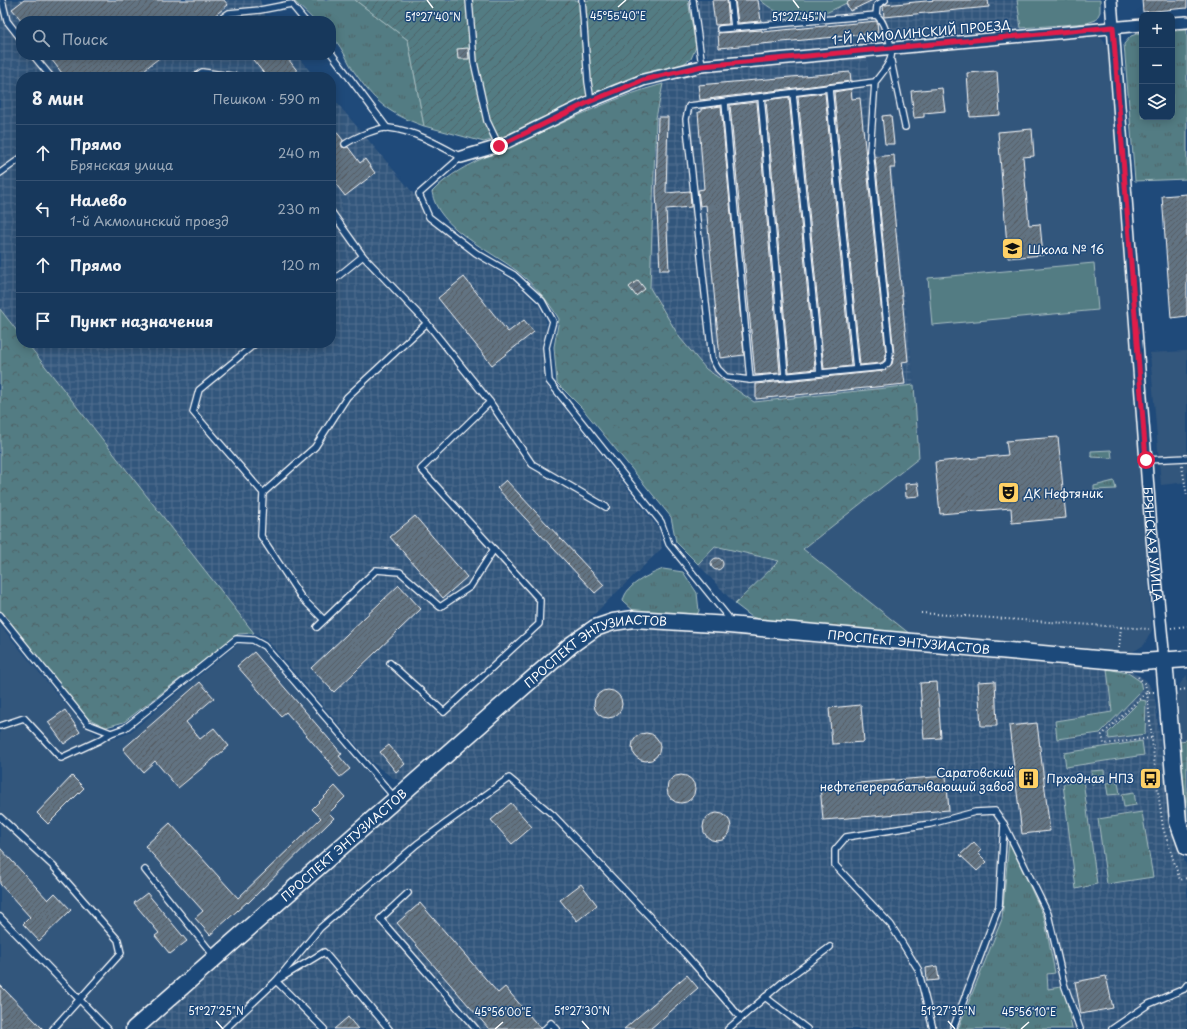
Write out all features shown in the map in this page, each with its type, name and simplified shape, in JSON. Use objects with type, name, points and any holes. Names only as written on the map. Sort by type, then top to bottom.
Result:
[{"type":"street","name":"БРЯНСКАЯ УЛИЦА","points":[[1111,0],[1160,630],[1178,822],[1187,847]]},
{"type":"street","points":[[1175,23],[1187,22]]},
{"type":"street","name":"1-Й АКМОЛИНСКИЙ ПРОЕЗД","points":[[461,157],[499,146],[591,101],[643,80],[702,66],[1139,25]]},
{"type":"street","name":"ПРОСПЕКТ ЭНТУЗИАСТОВ","points":[[134,1029],[571,645],[595,628],[613,622],[634,619],[729,625],[1118,661],[1141,662],[1187,659]]},
{"type":"lane","points":[[2,0],[7,21],[16,33]]},
{"type":"lane","points":[[469,0],[474,62],[487,121],[499,146]]},
{"type":"lane","points":[[582,0],[588,82],[591,101]]},
{"type":"lane","points":[[693,0],[702,66]]},
{"type":"lane","points":[[731,0],[734,27]]},
{"type":"lane","points":[[876,15],[877,5],[885,0]]},
{"type":"lane","points":[[226,16],[230,13],[260,10],[291,4],[301,16]]},
{"type":"lane","points":[[720,29],[876,15],[881,19],[893,47],[891,60],[905,127]]},
{"type":"lane","points":[[37,60],[46,72]]},
{"type":"lane","points":[[336,60],[388,128]]},
{"type":"lane","points":[[875,82],[761,98],[689,106],[686,119],[712,358],[718,369],[726,377],[750,380],[883,367],[888,363],[890,355],[870,151],[875,82],[891,60]]},
{"type":"lane","points":[[829,89],[856,369]]},
{"type":"lane","points":[[793,93],[820,373]]},
{"type":"lane","points":[[761,98],[785,376]]},
{"type":"lane","points":[[725,102],[750,380]]},
{"type":"lane","points":[[345,144],[354,137],[388,128],[425,138],[461,157],[419,194],[429,217],[476,253],[514,276],[542,301],[553,321],[546,347],[549,381],[662,522],[669,544],[728,617],[729,625]]},
{"type":"lane","points":[[0,173],[16,162]]},
{"type":"lane","points":[[336,218],[363,256],[427,323],[490,402],[532,464],[606,507]]},
{"type":"lane","points":[[336,278],[363,256]]},
{"type":"lane","points":[[324,620],[301,597],[261,536],[264,493],[315,447],[347,397],[427,323]]},
{"type":"lane","points":[[250,348],[199,390],[193,412],[264,493]]},
{"type":"lane","points":[[390,663],[444,712],[539,624],[540,600],[421,469],[490,402]]},
{"type":"lane","points":[[1146,460],[1184,458]]},
{"type":"lane","points":[[317,627],[376,570],[400,572],[440,607],[470,588],[494,549]]},
{"type":"lane","points":[[0,615],[88,724],[111,733]]},
{"type":"lane","points":[[0,726],[24,718],[61,758],[100,740],[111,733],[125,728],[236,640],[253,640],[264,646],[396,799]]},
{"type":"lane","points":[[225,1029],[276,981],[326,923],[417,844],[508,778],[553,815],[686,955],[741,1018]]},
{"type":"lane","points":[[933,1029],[918,969],[891,925],[835,865],[835,850],[846,837],[930,824],[975,812],[994,811],[1004,824],[1048,914],[1064,984],[1080,1029]]},
{"type":"lane","points":[[0,817],[53,866],[118,940],[120,953],[53,1029]]},
{"type":"lane","points":[[953,1029],[999,906],[1004,824]]},
{"type":"lane","points":[[145,870],[215,958]]},
{"type":"lane","points":[[408,893],[380,920],[476,1029]]},
{"type":"lane","points":[[0,917],[108,1029]]},
{"type":"lane","points":[[728,1029],[765,997],[830,947]]},
{"type":"lane","points":[[276,981],[324,952],[389,1029]]},
{"type":"lane","points":[[276,981],[324,1029]]},
{"type":"lane","points":[[1112,1029],[1149,1004],[1184,989],[1187,985]]},
{"type":"lane","points":[[765,997],[807,1029]]},
{"type":"lane","points":[[545,1029],[551,1023],[557,1029]]},
{"type":"path","points":[[1184,458],[1187,496]]},
{"type":"path","points":[[921,613],[1160,630],[1187,626]]},
{"type":"path","points":[[1118,661],[1121,627]]},
{"type":"path","points":[[1134,674],[1141,678],[1145,684],[1147,692],[1102,735],[1104,744],[1152,738]]},
{"type":"shaded area","points":[[0,0],[260,0],[265,16],[16,16],[16,60],[300,60],[311,72],[16,72],[16,330],[0,309]]},
{"type":"shaded area","points":[[698,0],[760,0],[771,9],[796,19],[807,19],[852,0],[1017,0],[1021,28],[717,59],[708,56],[704,50]]},
{"type":"shaded area","points":[[1097,35],[1103,40],[1108,48],[1152,630],[1144,645],[1131,653],[1115,654],[910,634],[803,549],[919,458],[914,385],[892,171],[895,153],[874,154],[867,56]]},
{"type":"shaded area","points":[[867,56],[874,154],[895,153],[897,170],[892,171],[914,385],[754,402],[706,369],[680,338],[650,288],[656,118],[663,84],[699,73]]},
{"type":"shaded area","points":[[336,102],[457,245],[514,282],[539,306],[546,321],[547,386],[659,529],[662,548],[579,629],[406,782],[393,778],[370,761],[266,639],[254,633],[31,348],[336,348]]},
{"type":"shaded area","points":[[1187,351],[1187,482],[1161,485],[1150,353]]},
{"type":"shaded area","points":[[715,546],[779,561],[735,604],[698,564]]},
{"type":"shaded area","name":"Саратовский нефтеперерабатывающий завод","points":[[634,624],[1127,669],[1146,680],[1154,693],[1171,824],[1187,868],[1187,1029],[141,1029],[598,632]]},
{"type":"shaded area","points":[[0,625],[80,722],[97,735],[107,739],[117,738],[129,733],[238,644],[248,644],[260,648],[382,790],[384,797],[382,803],[122,1029],[0,1029]]},
{"type":"shaded area","points":[[1187,675],[1187,740],[1180,741],[1177,695],[1180,684]]},
{"type":"green space","points":[[293,0],[355,0],[408,40],[424,126],[391,111],[368,90],[353,70],[336,41],[336,16],[310,16]]},
{"type":"green space","points":[[355,0],[688,0],[696,47],[691,59],[678,67],[643,75],[593,93],[508,135],[484,142],[424,126],[408,40]]},
{"type":"green space","points":[[760,0],[852,0],[827,13],[805,18],[794,18],[772,9]]},
{"type":"green space","points":[[1017,0],[1100,0],[1100,12],[1096,20],[1087,23],[1021,28]]},
{"type":"green space","points":[[1187,30],[1187,179],[1135,181],[1124,44],[1131,36],[1139,33],[1139,120],[1175,120],[1175,31]]},
{"type":"green space","points":[[663,84],[656,118],[650,288],[680,338],[706,369],[754,402],[914,385],[919,458],[803,549],[910,634],[768,622],[752,617],[735,604],[779,561],[715,546],[698,564],[676,542],[671,517],[582,408],[557,383],[554,347],[559,319],[550,305],[535,287],[517,271],[466,237],[454,227],[444,217],[436,205],[432,192],[453,174],[465,167],[594,108]]},
{"type":"green space","points":[[1094,263],[1098,310],[932,325],[928,278]]},
{"type":"green space","points":[[0,309],[16,330],[16,348],[31,348],[254,633],[238,634],[124,722],[106,727],[87,718],[0,612]]},
{"type":"green space","points":[[1111,450],[1112,458],[1091,457],[1091,451]]},
{"type":"green space","points":[[1114,481],[1116,489],[1094,490],[1094,486]]},
{"type":"green space","points":[[663,569],[683,572],[697,593],[699,611],[696,616],[635,612],[623,601],[625,595],[633,585],[645,577]]},
{"type":"green space","points":[[1107,669],[1128,673],[1140,681],[1142,690],[1100,733],[1057,739],[1055,721],[1112,712]]},
{"type":"green space","points":[[1141,700],[1146,701],[1145,734],[1109,739],[1108,733]]},
{"type":"green space","points":[[1187,740],[1187,826],[1180,741]]},
{"type":"green space","points":[[1142,741],[1144,755],[1066,767],[1064,753]]},
{"type":"green space","points":[[1104,770],[1105,782],[1092,784],[1091,771]]},
{"type":"green space","points":[[1083,780],[1097,884],[1076,889],[1063,784]]},
{"type":"green space","points":[[1118,782],[1120,794],[1108,795],[1106,783]]},
{"type":"green space","points":[[1134,792],[1136,805],[1124,807],[1122,794]]},
{"type":"green space","points":[[1142,812],[1153,877],[1107,884],[1098,819]]},
{"type":"green space","points":[[1009,841],[1044,917],[1055,973],[1047,974],[1048,989],[1061,987],[1065,989],[1072,1029],[958,1029],[1002,919]]},
{"type":"building","points":[[24,0],[224,0],[228,5],[214,16],[18,16],[12,9]]},
{"type":"building","points":[[712,0],[727,0],[729,24],[715,25]]},
{"type":"building","points":[[735,0],[758,0],[761,21],[738,23]]},
{"type":"building","points":[[852,0],[873,0],[850,11],[846,3]]},
{"type":"building","points":[[936,0],[988,0],[989,7],[884,17],[883,6],[885,5]]},
{"type":"building","points":[[1142,0],[1187,0],[1187,8],[1143,12]]},
{"type":"building","points":[[877,21],[878,33],[719,48],[718,33],[762,30],[762,32]]},
{"type":"building","points":[[468,48],[469,59],[458,59],[457,49]]},
{"type":"building","points":[[52,60],[157,60],[141,72],[61,72]]},
{"type":"building","points":[[253,60],[289,60],[298,72],[263,72]]},
{"type":"building","points":[[997,71],[1000,115],[970,117],[967,73]]},
{"type":"building","points":[[850,72],[851,81],[700,100],[698,85]]},
{"type":"building","points":[[942,88],[945,111],[924,113],[924,117],[914,118],[911,91]]},
{"type":"building","points":[[851,89],[852,99],[860,98],[886,355],[884,361],[881,363],[860,365],[834,92]]},
{"type":"building","points":[[825,93],[851,366],[824,369],[798,96]]},
{"type":"building","points":[[789,97],[815,369],[789,372],[766,100]]},
{"type":"building","points":[[757,102],[780,373],[755,375],[730,105]]},
{"type":"building","points":[[721,106],[744,355],[720,358],[706,205],[700,206],[698,190],[704,189],[698,112],[701,112],[701,109]]},
{"type":"building","points":[[891,115],[894,144],[885,144],[882,116]]},
{"type":"building","points":[[658,117],[668,117],[666,193],[690,191],[691,207],[666,209],[669,270],[660,270],[656,192]]},
{"type":"building","points":[[1032,129],[1034,156],[1023,157],[1029,225],[1040,224],[1043,255],[1008,258],[998,132]]},
{"type":"building","points":[[336,131],[343,140],[342,147],[348,147],[360,163],[365,159],[375,173],[345,196],[336,184]]},
{"type":"building","points":[[894,155],[895,168],[890,168],[908,361],[902,362],[905,384],[756,399],[756,384],[883,371],[892,364],[894,355],[875,157]]},
{"type":"building","points":[[1187,194],[1187,316],[1171,318],[1162,196]]},
{"type":"building","points":[[464,277],[508,332],[524,320],[534,332],[492,365],[438,298]]},
{"type":"building","points":[[638,280],[645,289],[636,296],[629,287]]},
{"type":"building","points":[[1058,437],[1066,518],[1012,523],[1011,508],[940,514],[935,462],[1008,455],[1006,441]]},
{"type":"building","points":[[506,480],[604,585],[595,593],[497,488]]},
{"type":"building","points":[[918,483],[920,496],[906,497],[905,484]]},
{"type":"building","points":[[415,516],[467,577],[443,598],[390,537]]},
{"type":"building","points":[[717,558],[721,560],[723,564],[721,568],[717,570],[713,568],[711,564],[713,560]]},
{"type":"building","points":[[399,585],[421,609],[334,692],[311,668]]},
{"type":"building","points":[[254,652],[342,754],[339,756],[350,769],[340,777],[332,768],[334,767],[286,712],[281,716],[237,666]]},
{"type":"building","points":[[995,681],[997,726],[981,726],[978,682]]},
{"type":"building","points":[[200,682],[214,698],[186,722],[200,739],[214,728],[229,746],[178,788],[155,761],[143,772],[123,749]]},
{"type":"building","points":[[937,682],[941,738],[924,739],[920,683]]},
{"type":"building","points":[[608,690],[618,694],[622,704],[618,714],[608,718],[598,714],[594,704],[598,694]]},
{"type":"building","points":[[861,705],[864,742],[832,744],[829,708]]},
{"type":"building","points":[[65,710],[80,732],[64,744],[48,722]]},
{"type":"building","name":"Саратовский нефтеперерабатывающий завод","points":[[1037,723],[1050,831],[1022,834],[1009,726]]},
{"type":"building","points":[[646,733],[656,737],[660,747],[656,757],[646,761],[636,757],[632,747],[636,737]]},
{"type":"building","points":[[389,745],[405,764],[396,772],[380,752]]},
{"type":"building","points":[[681,775],[691,779],[695,789],[691,799],[681,803],[671,799],[667,789],[671,779]]},
{"type":"building","points":[[72,776],[84,788],[48,824],[37,813]]},
{"type":"building","points":[[946,776],[949,810],[823,820],[820,786]]},
{"type":"building","points":[[335,786],[345,797],[329,813],[334,818],[248,903],[247,902],[210,935],[195,918],[203,911],[145,846],[170,823],[238,898],[321,818],[312,809]]},
{"type":"building","points":[[511,803],[532,827],[512,844],[491,820]]},
{"type":"building","points":[[717,813],[727,817],[731,827],[727,837],[717,841],[707,837],[703,827],[707,817]]},
{"type":"building","points":[[974,842],[981,850],[978,853],[987,862],[977,871],[960,855]]},
{"type":"building","points":[[0,848],[48,900],[55,893],[71,910],[39,941],[23,924],[30,917],[0,884]]},
{"type":"building","points":[[581,884],[597,905],[577,921],[560,900]]},
{"type":"building","points":[[147,893],[187,941],[170,954],[155,936],[159,933],[134,903]]},
{"type":"building","points":[[420,903],[498,993],[505,987],[541,1029],[489,1029],[397,923]]},
{"type":"building","points":[[937,966],[939,980],[927,981],[926,968]]},
{"type":"building","points":[[687,975],[698,988],[650,1029],[624,1029]]},
{"type":"building","points":[[1106,976],[1113,1008],[1081,1014],[1075,982]]},
{"type":"building","points":[[0,985],[43,1029],[0,1029]]},
{"type":"building","points":[[348,1017],[358,1029],[334,1029]]},
{"type":"place","name":"Школа № 16","points":[[1012,249]]},
{"type":"place","name":"ДК Нефтяник","points":[[1008,493]]},
{"type":"place","name":"Прходная НПЗ","points":[[1150,778]]},
{"type":"place","name":"Саратовский нефтеперерабатывающий завод","points":[[1029,779]]},
{"type":"route","points":[[499,146],[591,101],[643,80],[702,66],[1113,27],[1146,460]]}]
